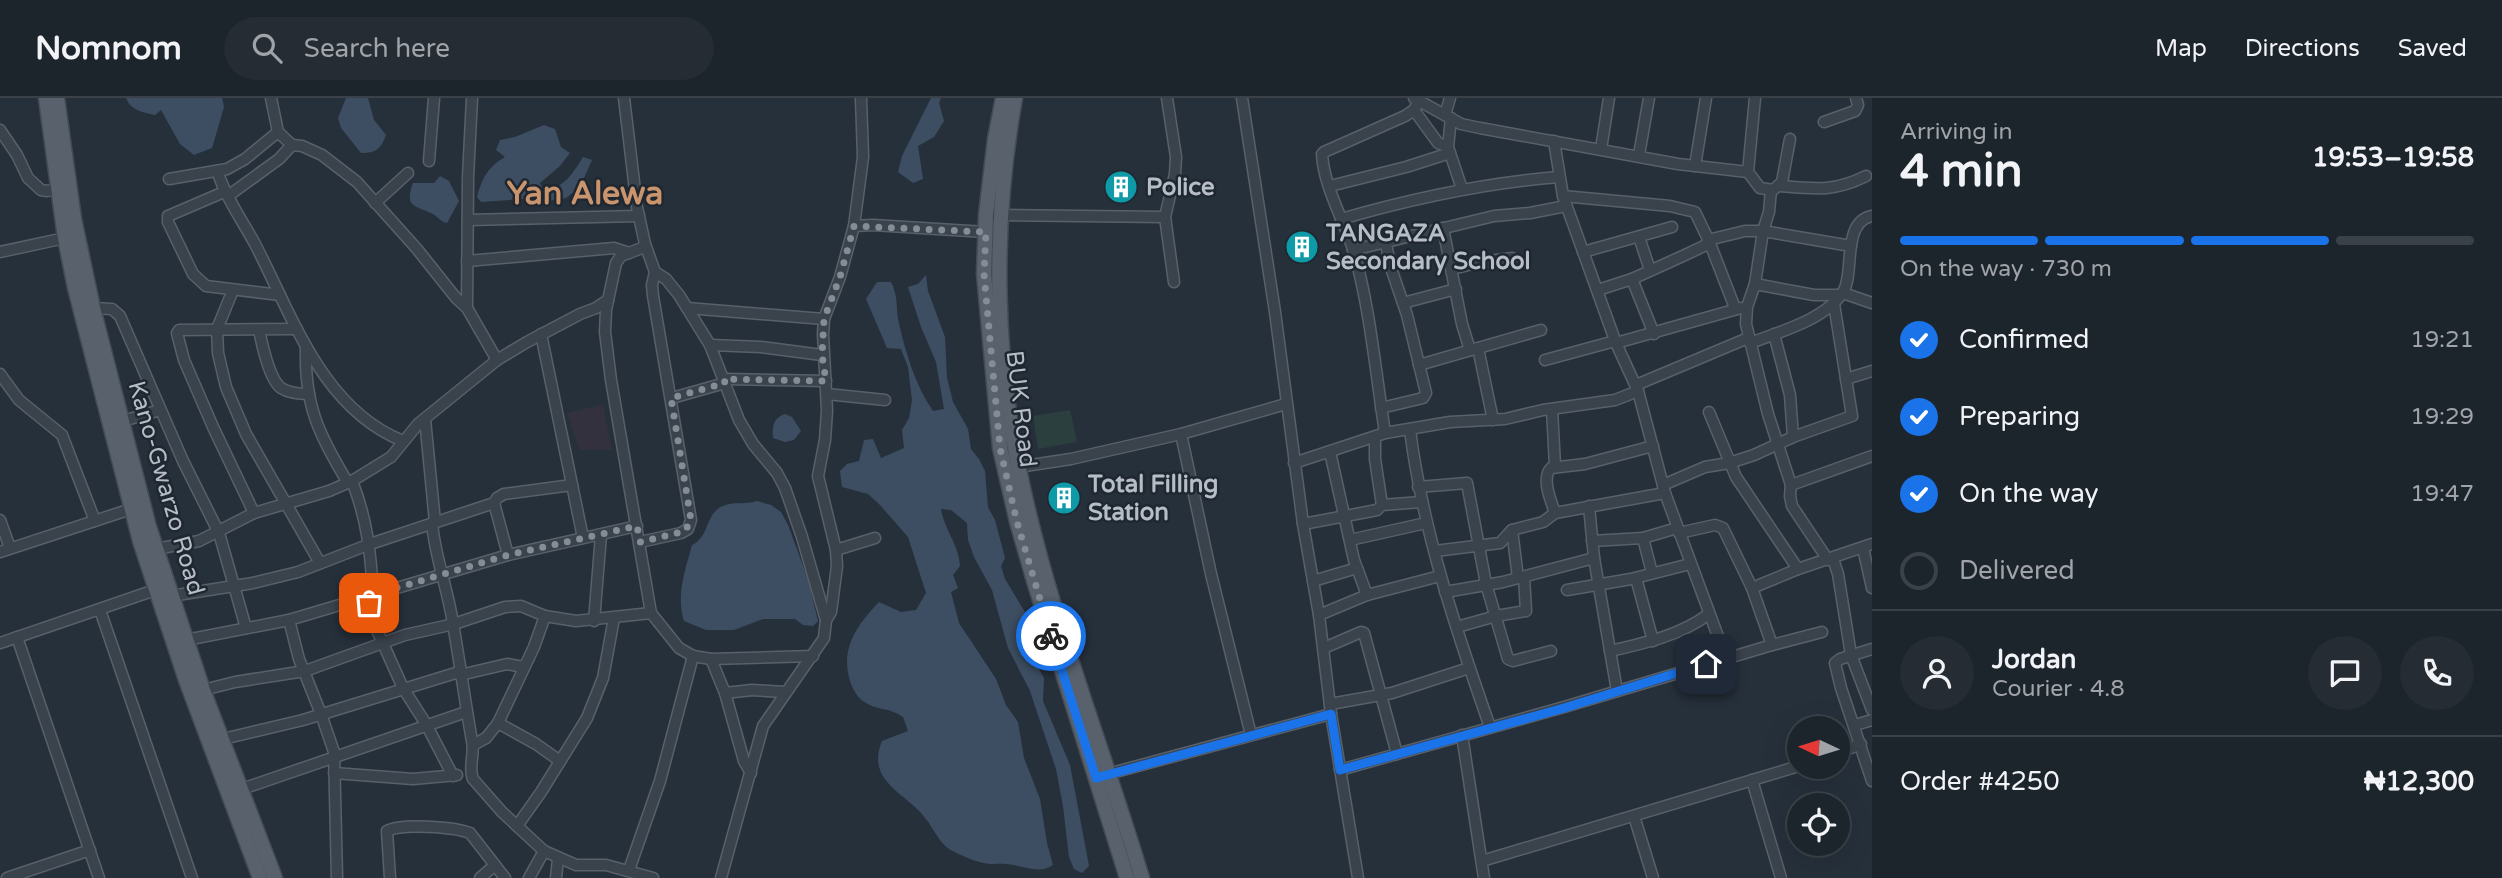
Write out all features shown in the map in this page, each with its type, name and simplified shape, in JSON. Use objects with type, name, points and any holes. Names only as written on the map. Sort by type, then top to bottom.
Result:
[{"type":"main road","name":"Kano-Gwarzo Road","points":[[46,98],[65,238],[89,345],[138,507],[156,549],[239,790],[275,878]]},
{"type":"main road","name":"Kano-Gwarzo Road","points":[[57,98],[72,207],[93,308],[122,421],[155,590],[260,878]]},
{"type":"main road","name":"BUK Road","points":[[1003,98],[986,215],[984,274],[989,343],[1004,466],[1034,581],[1102,776],[1142,878]]},
{"type":"main road","name":"BUK Road","points":[[1016,98],[1007,150],[1000,267],[1002,340],[1008,406],[1018,467],[1127,878]]},
{"type":"street","points":[[265,98],[272,103],[278,132],[292,145],[302,146],[321,155],[357,182],[417,249],[456,298],[467,307],[497,360]]},
{"type":"street","points":[[429,161],[434,98]]},
{"type":"street","points":[[467,307],[472,98]]},
{"type":"street","points":[[624,98],[639,216],[655,272],[653,296],[691,520],[688,529],[681,533],[640,542]]},
{"type":"street","points":[[826,620],[831,612],[834,591],[836,550],[818,476],[825,440],[827,394],[822,355],[824,319],[840,277],[854,226],[863,157],[861,98]]},
{"type":"street","points":[[1167,98],[1176,157],[1175,174],[1165,216],[1174,282]]},
{"type":"street","points":[[1242,98],[1275,312],[1303,524],[1358,878]]},
{"type":"street","points":[[1450,98],[1449,150],[1462,189]]},
{"type":"street","points":[[1601,149],[1609,98]]},
{"type":"street","points":[[1639,155],[1649,98]]},
{"type":"street","points":[[1695,166],[1706,98]]},
{"type":"street","points":[[1755,98],[1748,172],[1760,188],[1832,189],[1866,176]]},
{"type":"street","points":[[1825,122],[1855,111],[1858,105],[1856,98]]},
{"type":"street","points":[[1415,103],[1461,124],[1480,128],[1695,166],[1748,172]]},
{"type":"street","points":[[1415,103],[1438,143],[1449,150]]},
{"type":"street","points":[[1382,505],[1375,459],[1380,435],[1381,408],[1360,278],[1322,159],[1324,152],[1379,128],[1415,103]]},
{"type":"street","points":[[0,130],[33,184],[47,191],[57,189]]},
{"type":"street","points":[[169,179],[218,173],[235,166],[278,132]]},
{"type":"street","points":[[1790,139],[1763,231],[1755,284],[1747,307],[1749,340],[1791,485],[1790,500],[1795,513],[1831,560],[1838,574],[1851,655],[1872,710]]},
{"type":"street","points":[[1554,141],[1564,201],[1616,342],[1637,388],[1664,489],[1726,658]]},
{"type":"street","points":[[280,295],[205,286],[196,278],[167,220],[169,214],[226,194],[279,159],[292,145]]},
{"type":"street","points":[[1330,186],[1406,167],[1449,150]]},
{"type":"street","points":[[218,173],[226,194],[306,347],[349,406],[381,432],[403,441]]},
{"type":"street","points":[[375,203],[408,173]]},
{"type":"street","points":[[1341,219],[1411,199],[1462,189],[1559,177]]},
{"type":"street","points":[[1353,250],[1494,216],[1530,213],[1564,201],[1689,209],[1697,215],[1735,308]]},
{"type":"street","points":[[986,215],[1165,216]]},
{"type":"street","points":[[468,220],[639,216]]},
{"type":"street","points":[[1435,551],[1500,543],[1512,530],[1543,522],[1555,513],[1664,489],[1705,467],[1729,463],[1852,416],[1839,298],[1851,246],[1860,221],[1872,216]]},
{"type":"street","points":[[854,226],[986,232]]},
{"type":"street","points":[[1443,228],[1462,324],[1474,349],[1493,420]]},
{"type":"street","points":[[1583,252],[1672,228]]},
{"type":"street","points":[[1598,290],[1632,279],[1704,246],[1709,241],[1745,230],[1851,246]]},
{"type":"street","points":[[1639,237],[1650,270]]},
{"type":"street","points":[[0,253],[65,238]]},
{"type":"street","points":[[645,244],[642,248],[621,256],[616,263],[605,320],[606,349],[652,613],[679,648],[693,656],[711,659],[813,656]]},
{"type":"street","points":[[1381,408],[1425,397],[1403,303],[1385,244]]},
{"type":"street","points":[[467,261],[614,248],[629,253]]},
{"type":"street","points":[[1452,269],[1512,258]]},
{"type":"street","points":[[655,272],[666,279],[710,345],[745,430],[785,488],[826,620],[824,638],[784,692],[763,726],[721,878]]},
{"type":"street","points":[[1632,279],[1654,334]]},
{"type":"street","points":[[1755,284],[1872,303]]},
{"type":"street","points":[[1403,303],[1456,289]]},
{"type":"street","points":[[233,290],[217,329],[220,368],[232,405],[246,434],[320,563]]},
{"type":"street","points":[[1294,463],[1380,435],[1451,422],[1493,420],[1552,408],[1615,400],[1749,340],[1774,334],[1813,318],[1839,298]]},
{"type":"street","points":[[156,549],[191,543],[219,533],[254,513],[329,491],[350,482],[391,457],[425,419],[497,360],[608,300]]},
{"type":"street","points":[[1545,360],[1654,334],[1735,308],[1747,307]]},
{"type":"street","points":[[93,308],[112,309],[120,316],[160,410],[219,533],[246,628]]},
{"type":"street","points":[[687,308],[824,319]]},
{"type":"street","points":[[254,513],[213,427],[176,335],[179,330],[296,329]]},
{"type":"street","points":[[259,330],[277,384],[289,391],[309,394]]},
{"type":"street","points":[[1419,365],[1541,330]]},
{"type":"street","points":[[541,334],[583,538]]},
{"type":"street","points":[[1774,334],[1790,395],[1793,438]]},
{"type":"street","points":[[710,345],[761,347],[822,355]]},
{"type":"street","points":[[306,347],[306,376],[320,435],[362,505],[370,544],[370,596],[383,644],[403,688],[426,724],[453,776]]},
{"type":"street","points":[[1846,379],[1872,372]]},
{"type":"street","points":[[671,398],[724,381],[826,381]]},
{"type":"street","points":[[2,382],[37,416],[62,435],[95,521]]},
{"type":"street","points":[[827,394],[885,400]]},
{"type":"street","points":[[1018,467],[1080,457],[1181,434],[1286,404]]},
{"type":"street","points":[[1552,408],[1555,466]]},
{"type":"street","points":[[122,421],[160,410]]},
{"type":"street","points":[[1709,412],[1729,463],[1748,497],[1798,569]]},
{"type":"street","points":[[425,419],[435,550],[453,624],[473,745],[470,772],[476,783],[544,851],[576,865],[606,866],[653,878]]},
{"type":"street","points":[[1410,430],[1421,502],[1440,576],[1490,727]]},
{"type":"street","points":[[1181,434],[1210,574],[1251,735]]},
{"type":"street","points":[[1555,513],[1546,480],[1548,470],[1555,466],[1585,464],[1653,446]]},
{"type":"street","points":[[1330,452],[1357,568],[1367,595]]},
{"type":"street","points":[[1791,485],[1872,456]]},
{"type":"street","points":[[1419,487],[1467,483],[1486,584],[1510,661],[1551,652]]},
{"type":"street","points":[[171,596],[275,578],[494,503],[504,494],[572,485]]},
{"type":"street","points":[[1303,524],[1377,510],[1382,505],[1421,502]]},
{"type":"street","points":[[494,503],[508,555]]},
{"type":"street","points":[[1589,506],[1594,558],[1617,691]]},
{"type":"street","points":[[0,520],[5,550],[138,507]]},
{"type":"street","points":[[1350,540],[1426,523]]},
{"type":"street","points":[[1592,541],[1643,537],[1716,525],[1723,528],[1752,588],[1772,645]]},
{"type":"street","points":[[186,640],[289,620],[508,555],[637,526]]},
{"type":"street","points":[[1457,627],[1527,610],[1512,530]]},
{"type":"street","points":[[593,621],[601,535]]},
{"type":"street","points":[[1643,537],[1652,573]]},
{"type":"street","points":[[836,550],[875,538]]},
{"type":"street","points":[[1752,588],[1867,546],[1872,589]]},
{"type":"street","points":[[1445,592],[1521,577],[1594,558]]},
{"type":"street","points":[[1567,590],[1636,578],[1690,564]]},
{"type":"street","points":[[1313,581],[1357,568]]},
{"type":"street","points":[[1319,615],[1367,595],[1440,576]]},
{"type":"street","points":[[1636,578],[1653,642]]},
{"type":"street","points":[[0,643],[155,590]]},
{"type":"street","points":[[203,690],[305,671],[405,635],[514,606],[526,607],[545,616],[576,621],[652,613]]},
{"type":"street","points":[[100,610],[192,878]]},
{"type":"street","points":[[1610,650],[1653,642],[1675,634],[1709,614]]},
{"type":"street","points":[[473,745],[486,738],[498,723],[545,616]]},
{"type":"street","points":[[517,826],[582,728],[607,663],[614,618]]},
{"type":"street","points":[[289,620],[299,659],[321,714],[334,759],[337,878]]},
{"type":"street","points":[[1324,648],[1363,632],[1396,754]]},
{"type":"street","points":[[1340,770],[1822,632]]},
{"type":"street","points":[[17,637],[99,878]]},
{"type":"street","points":[[1872,649],[1835,663],[1872,781]]},
{"type":"street","points":[[629,870],[660,781],[693,656]]},
{"type":"street","points":[[711,659],[725,693],[744,761],[751,773]]},
{"type":"street","points":[[223,739],[274,728],[460,673],[507,664],[523,667]]},
{"type":"street","points":[[1102,776],[1413,687],[1469,667]]},
{"type":"street","points":[[725,693],[752,690],[784,692]]},
{"type":"street","points":[[239,790],[466,712]]},
{"type":"street","points":[[1855,725],[1872,720]]},
{"type":"street","points":[[498,723],[560,761]]},
{"type":"street","points":[[1462,735],[1484,878]]},
{"type":"street","points":[[1850,748],[1861,744]]},
{"type":"street","points":[[1482,861],[1787,770]]},
{"type":"street","points":[[334,773],[413,779],[470,772]]},
{"type":"street","points":[[1752,780],[1781,878]]},
{"type":"street","points":[[1634,816],[1653,878]]},
{"type":"street","points":[[390,878],[386,833],[393,828],[467,831],[474,836],[505,878]]},
{"type":"street","points":[[7,878],[90,850]]},
{"type":"street","points":[[529,878],[544,851]]},
{"type":"street","points":[[556,878],[558,859]]},
{"type":"street","points":[[480,878],[495,865]]},
{"type":"shaded area","points":[[603,404],[612,450],[579,450],[567,413]]},
{"type":"green space","points":[[1070,410],[1077,442],[1038,449],[1033,416]]},
{"type":"water","points":[[126,98],[222,98],[224,107],[212,148],[194,155],[180,144],[161,110],[155,115],[142,112],[131,106]]},
{"type":"water","points":[[346,98],[368,98],[374,120],[386,135],[377,149],[361,153],[341,128],[338,118]]},
{"type":"water","points":[[931,98],[941,98],[939,103],[944,121],[934,137],[918,146],[923,179],[913,183],[898,172],[902,156]]},
{"type":"water","points":[[544,125],[555,129],[561,147],[570,153],[560,166],[540,183],[543,190],[562,183],[583,157],[592,160],[580,187],[566,198],[549,201],[538,198],[481,202],[477,197],[484,179],[490,169],[505,157],[496,150],[500,140]]},
{"type":"water","points":[[440,176],[449,181],[459,201],[447,223],[416,207],[410,197],[413,183],[434,183]]},
{"type":"water","points":[[926,275],[928,291],[945,337],[947,378],[953,402],[968,429],[971,449],[985,471],[988,507],[995,520],[1005,558],[1001,566],[1005,579],[1028,617],[1026,641],[1036,649],[1040,658],[1038,667],[1044,678],[1043,701],[1070,765],[1089,866],[1082,873],[1074,869],[1069,857],[1056,769],[1030,691],[1008,648],[992,590],[968,540],[967,523],[951,510],[941,509],[959,558],[960,566],[953,575],[958,588],[951,592],[959,623],[996,679],[1006,705],[1018,722],[1024,758],[1040,799],[1053,865],[1036,869],[987,864],[967,858],[945,846],[918,810],[890,786],[879,767],[878,755],[882,741],[908,731],[903,717],[865,702],[851,684],[847,660],[849,649],[857,630],[871,611],[879,602],[901,612],[916,610],[926,593],[908,537],[868,494],[842,487],[840,471],[847,464],[859,461],[864,440],[873,439],[881,458],[904,448],[902,430],[909,418],[912,400],[908,367],[901,349],[887,348],[866,299],[877,282],[891,282],[904,343],[916,379],[933,411],[944,409],[936,362],[908,287],[918,284]]},
{"type":"water","points":[[785,414],[792,417],[801,431],[794,440],[785,442],[773,438],[773,427],[776,420]]},
{"type":"water","points":[[757,501],[771,505],[781,512],[788,525],[808,579],[818,621],[813,626],[803,625],[795,619],[763,619],[734,630],[706,630],[684,621],[681,592],[692,545],[702,537],[717,509],[736,503]]},
{"type":"way so far","points":[[369,603],[367,597],[373,595],[533,549],[637,526],[640,542],[688,529],[691,520],[671,398],[725,383],[724,379],[826,381],[822,355],[824,319],[840,277],[854,226],[873,225],[986,232],[984,274],[1000,448],[1017,522],[1051,636]]},
{"type":"place","name":"Police","points":[[1121,187]]},
{"type":"place","name":"TANGAZA Secondary School","points":[[1302,247]]},
{"type":"place","name":"Total Filling Station","points":[[1064,498]]},
{"type":"district","name":"Yan Alewa","points":[[585,194]]},
{"type":"route","points":[[1051,636],[1096,778],[1331,714],[1340,770],[1564,708],[1706,664]]}]
